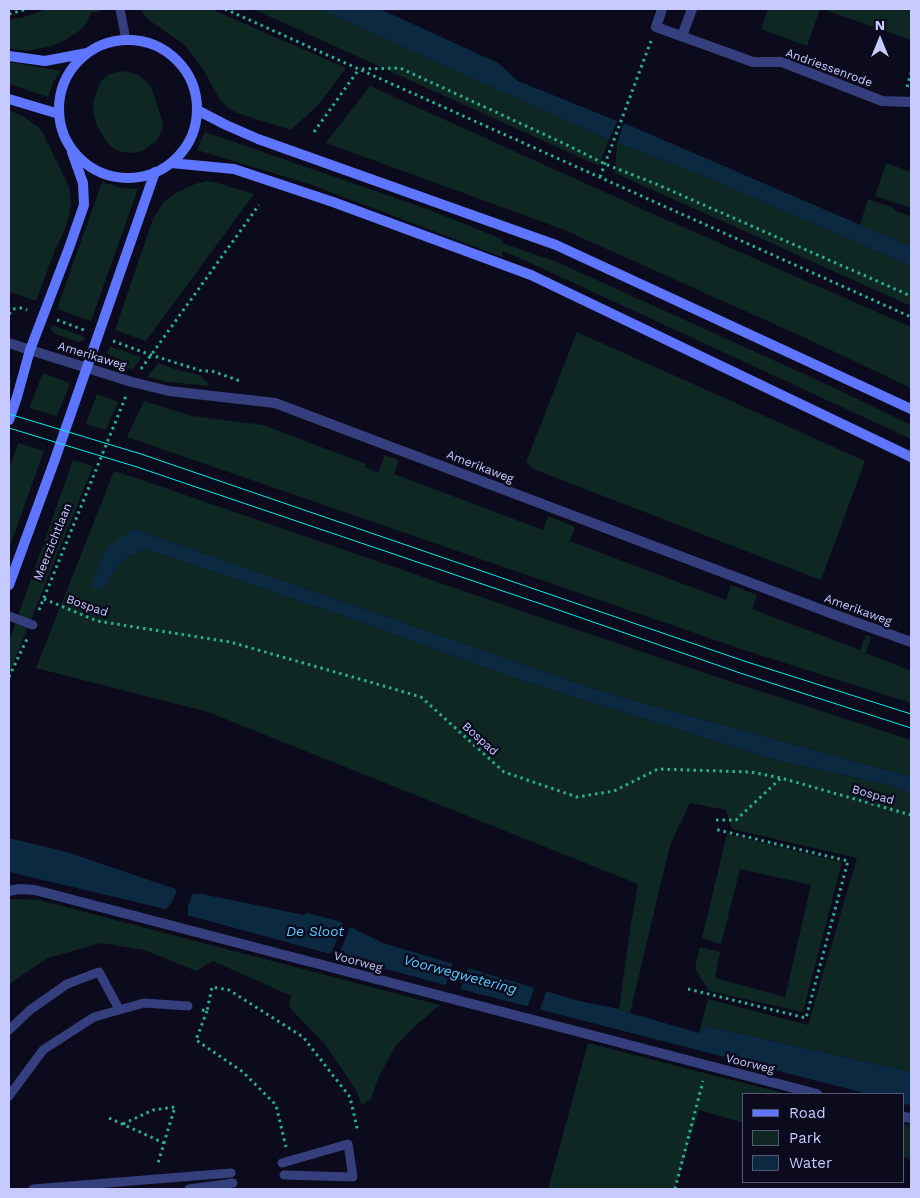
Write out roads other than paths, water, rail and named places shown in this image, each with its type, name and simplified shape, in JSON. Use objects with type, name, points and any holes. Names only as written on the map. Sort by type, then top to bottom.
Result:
[{"type":"main road","points":[[9,420],[30,350],[84,205],[82,184],[71,149],[60,125],[60,94],[64,82],[78,61],[88,52],[101,45],[114,42],[126,40],[140,41],[153,45],[177,60],[190,79],[195,94],[197,110],[194,127],[186,147],[171,163],[155,172],[132,178],[111,176],[89,166],[71,149]]},
{"type":"main road","points":[[9,56],[45,61],[88,52]]},
{"type":"main road","points":[[9,99],[59,114]]},
{"type":"main road","points":[[197,110],[258,139],[556,245],[911,409]]},
{"type":"main road","points":[[171,163],[234,169],[333,202],[531,275],[911,457]]},
{"type":"main road","name":"Meerzichtlaan","points":[[9,585],[99,336],[155,172]]},
{"type":"street","name":"Andriessenrode","points":[[662,9],[656,28],[753,62],[782,62],[882,101],[911,102]]},
{"type":"street","points":[[682,36],[692,9]]},
{"type":"street","name":"Amerikaweg","points":[[9,343],[132,382],[169,391],[275,403],[911,642]]},
{"type":"street","name":"Voorweg","points":[[9,891],[19,889],[35,890],[813,1093]]},
{"type":"lane","points":[[120,9],[126,40]]},
{"type":"lane","points":[[9,616],[33,625]]},
{"type":"lane","points":[[9,1030],[30,1010],[67,984],[99,972],[120,1009]]},
{"type":"lane","points":[[9,1096],[43,1050],[94,1016],[144,1002],[188,1006]]},
{"type":"lane","points":[[284,1175],[353,1178],[348,1144],[286,1162]]},
{"type":"lane","points":[[33,1189],[231,1173]]},
{"type":"lane","points":[[189,1189],[233,1183]]},
{"type":"water","points":[[319,9],[380,9],[498,63],[518,81],[617,121],[609,140]]},
{"type":"water","points":[[624,123],[911,246],[911,266],[701,175],[617,143]]},
{"type":"water","points":[[134,529],[600,691],[911,777],[911,793],[890,785],[779,761],[514,678],[347,617],[146,549],[129,556],[114,571],[102,591],[92,587],[99,564],[108,546]]},
{"type":"water","name":"De Sloot","points":[[9,838],[70,853],[187,893],[202,894],[304,915],[308,913],[338,921],[383,943],[579,1001],[619,1009],[699,1033],[706,1026],[911,1072],[911,1105],[905,1104],[905,1093],[864,1093],[441,984],[161,908],[9,872]]},
{"type":"tram line","points":[[9,414],[141,454],[744,661],[911,714]]},
{"type":"tram line","points":[[9,428],[137,467],[740,673],[911,728]]},
{"type":"water label","name":"Voorwegwetering","points":[[460,975]]}]
